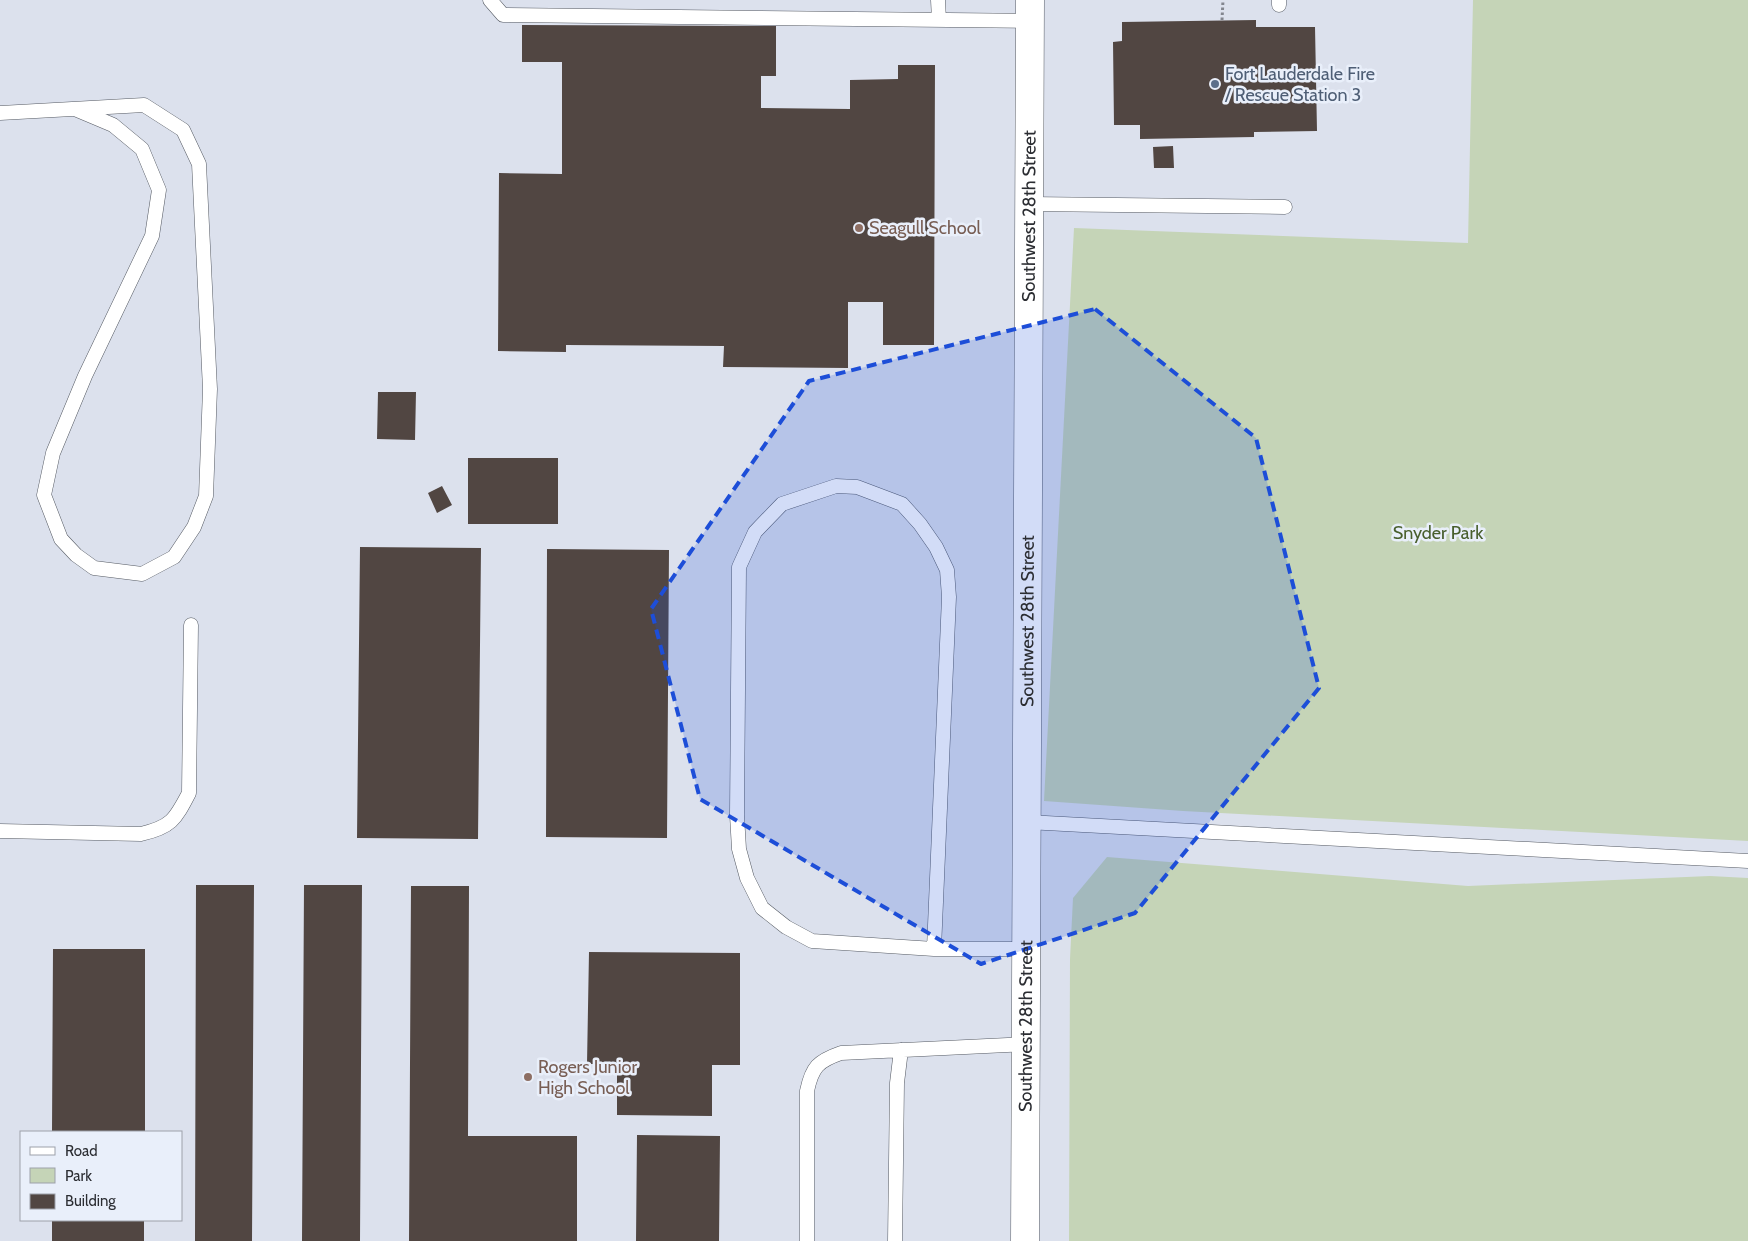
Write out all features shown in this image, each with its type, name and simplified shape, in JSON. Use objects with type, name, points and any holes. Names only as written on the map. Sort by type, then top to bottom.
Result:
[{"type":"street","name":"Southwest 28th Street","points":[[1025,1241],[1030,10]]},
{"type":"lane","points":[[490,0],[503,15],[939,20],[1030,10]]},
{"type":"lane","points":[[938,0],[939,20]]},
{"type":"lane","points":[[0,113],[144,105],[183,130],[199,164],[210,389],[206,496],[194,527],[174,557],[142,574],[94,568],[76,555],[61,538],[44,495],[53,453],[74,402],[152,236],[159,190],[142,149],[113,125],[75,109]]},
{"type":"lane","points":[[1029,204],[1285,207]]},
{"type":"lane","points":[[934,949],[949,597],[948,570],[936,547],[920,524],[902,504],[857,487],[836,486],[782,504],[755,532],[739,567],[736,815],[739,849],[747,878],[762,908],[786,926],[812,941],[934,949],[1026,949]]},
{"type":"lane","points":[[0,831],[141,834],[163,828],[180,810],[189,793],[191,625]]},
{"type":"lane","points":[[1026,822],[1748,861]]},
{"type":"lane","points":[[808,1241],[807,1091],[810,1074],[823,1059],[841,1053],[1026,1044]]},
{"type":"lane","points":[[895,1241],[897,1083],[901,1050]]},
{"type":"path","points":[[1222,20],[1223,0]]},
{"type":"highlighted area","points":[[1095,309],[1256,438],[1319,688],[1135,913],[981,964],[700,799],[651,609],[809,381]]},
{"type":"green space","name":"Snyder Park","points":[[1473,0],[1748,0],[1748,841],[1183,811],[1044,801],[1074,228],[1468,243]]},
{"type":"green space","points":[[1107,857],[1468,886],[1710,876],[1748,878],[1748,1241],[1069,1241],[1070,959],[1073,898]]},
{"type":"building","name":"Fort Lauderdale Fire / Rescue Station 3","points":[[1256,20],[1256,27],[1315,27],[1317,131],[1254,132],[1254,137],[1140,139],[1140,125],[1114,125],[1113,42],[1122,41],[1122,22]]},
{"type":"building","points":[[522,25],[776,26],[776,76],[761,76],[761,108],[850,109],[850,80],[898,79],[898,65],[935,65],[934,345],[883,345],[883,302],[848,302],[848,368],[723,367],[724,346],[566,345],[566,352],[498,351],[499,173],[562,174],[562,62],[522,62]]},
{"type":"building","points":[[1173,146],[1174,168],[1154,168],[1153,147]]},
{"type":"building","points":[[378,392],[416,392],[415,440],[377,439]]},
{"type":"building","points":[[468,458],[558,458],[558,524],[468,524]]},
{"type":"building","points":[[442,486],[452,505],[437,513],[428,493]]},
{"type":"building","points":[[360,547],[481,548],[478,839],[357,838]]},
{"type":"building","points":[[547,549],[669,550],[667,838],[546,837]]},
{"type":"building","points":[[196,885],[254,885],[252,1241],[195,1241]]},
{"type":"building","points":[[304,885],[362,885],[360,1241],[302,1241]]},
{"type":"building","points":[[411,886],[469,886],[468,1136],[577,1136],[577,1241],[409,1241]]},
{"type":"building","points":[[53,949],[145,949],[145,1131],[52,1131]]},
{"type":"building","points":[[589,952],[740,953],[740,1065],[712,1065],[712,1116],[617,1115],[617,1064],[587,1064]]},
{"type":"building","points":[[637,1135],[720,1136],[719,1241],[636,1241]]},
{"type":"building","points":[[52,1221],[144,1221],[144,1241],[52,1241]]},
{"type":"place","name":"Fort Lauderdale Fire / Rescue Station 3","points":[[1215,84]]},
{"type":"place","name":"Seagull School","points":[[859,228]]},
{"type":"place","name":"Rogers Junior High School","points":[[528,1077]]}]
